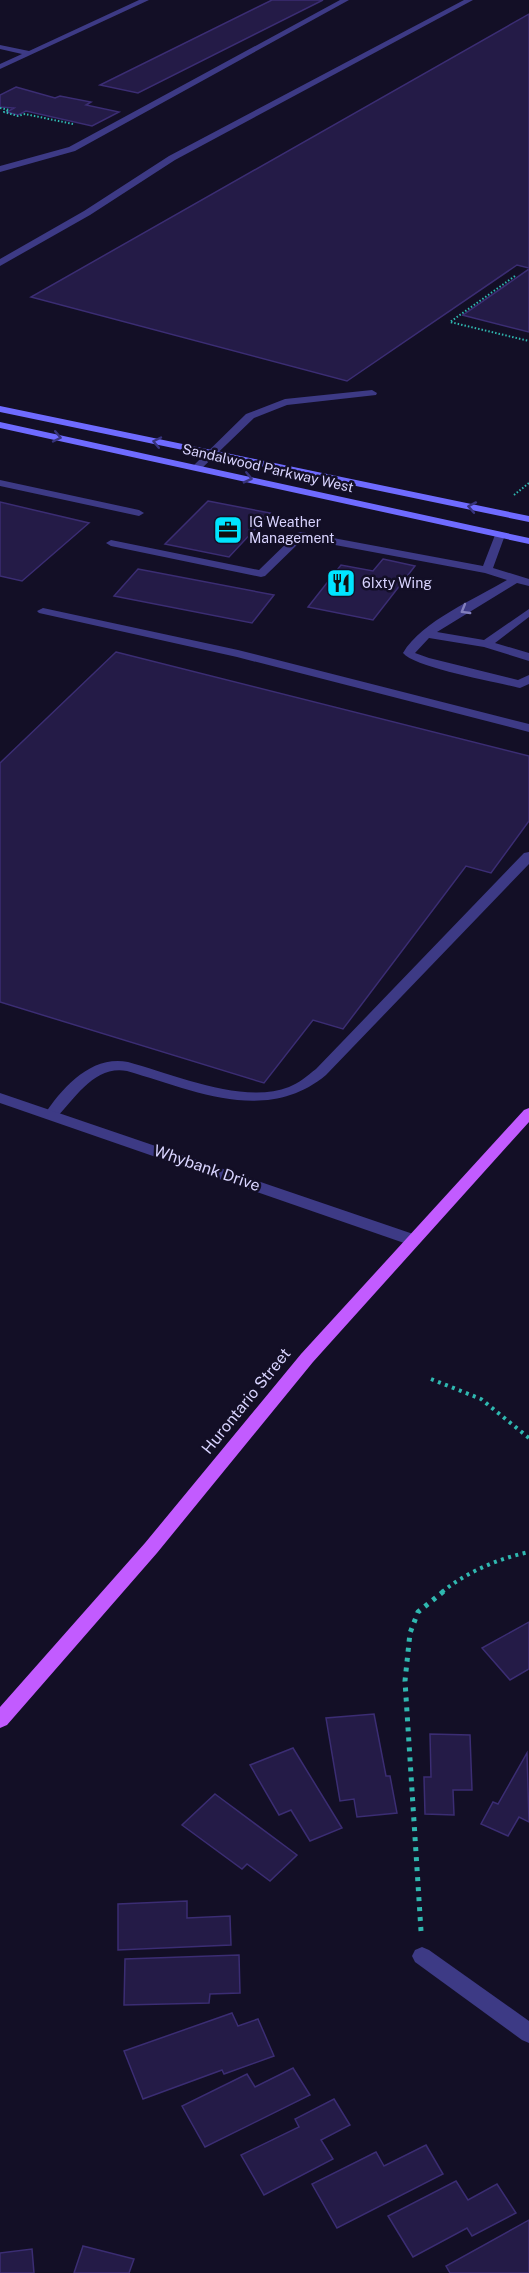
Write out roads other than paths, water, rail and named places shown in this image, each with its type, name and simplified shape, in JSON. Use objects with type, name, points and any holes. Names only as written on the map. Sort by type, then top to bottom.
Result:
[{"type":"main road","name":"Sandalwood Parkway West","points":[[0,409],[528,517]]},
{"type":"main road","name":"Sandalwood Parkway West","points":[[0,425],[529,541]]},
{"type":"main road","name":"Hurontario Street","points":[[0,1720],[151,1548],[307,1358],[529,1113]]},
{"type":"street","points":[[0,67],[145,0]]},
{"type":"street","points":[[0,170],[72,149],[345,0]]},
{"type":"street","points":[[0,263],[87,213],[172,158],[470,0]]},
{"type":"street","points":[[0,47],[29,53]]},
{"type":"street","points":[[197,467],[250,416],[285,402],[372,393]]},
{"type":"street","points":[[0,483],[139,513]]},
{"type":"street","points":[[111,543],[261,574],[301,535],[487,570],[529,583]]},
{"type":"street","points":[[487,570],[500,535]]},
{"type":"street","points":[[514,580],[427,634],[409,649],[413,657],[526,683]]},
{"type":"street","points":[[43,611],[238,654],[529,728]]},
{"type":"street","points":[[486,644],[529,612]]},
{"type":"street","points":[[427,634],[486,644],[529,657]]},
{"type":"street","points":[[51,1115],[89,1076],[106,1065],[124,1066],[221,1092],[254,1096],[285,1094],[301,1087],[321,1072],[529,856]]},
{"type":"street","name":"Whybank Drive","points":[[0,1098],[413,1240]]},
{"type":"street","points":[[422,1956],[529,2033]]},
{"type":"place","name":"IG Weather Management","points":[[228,530]]},
{"type":"place","name":"6Ixty Wing","points":[[341,583]]}]
